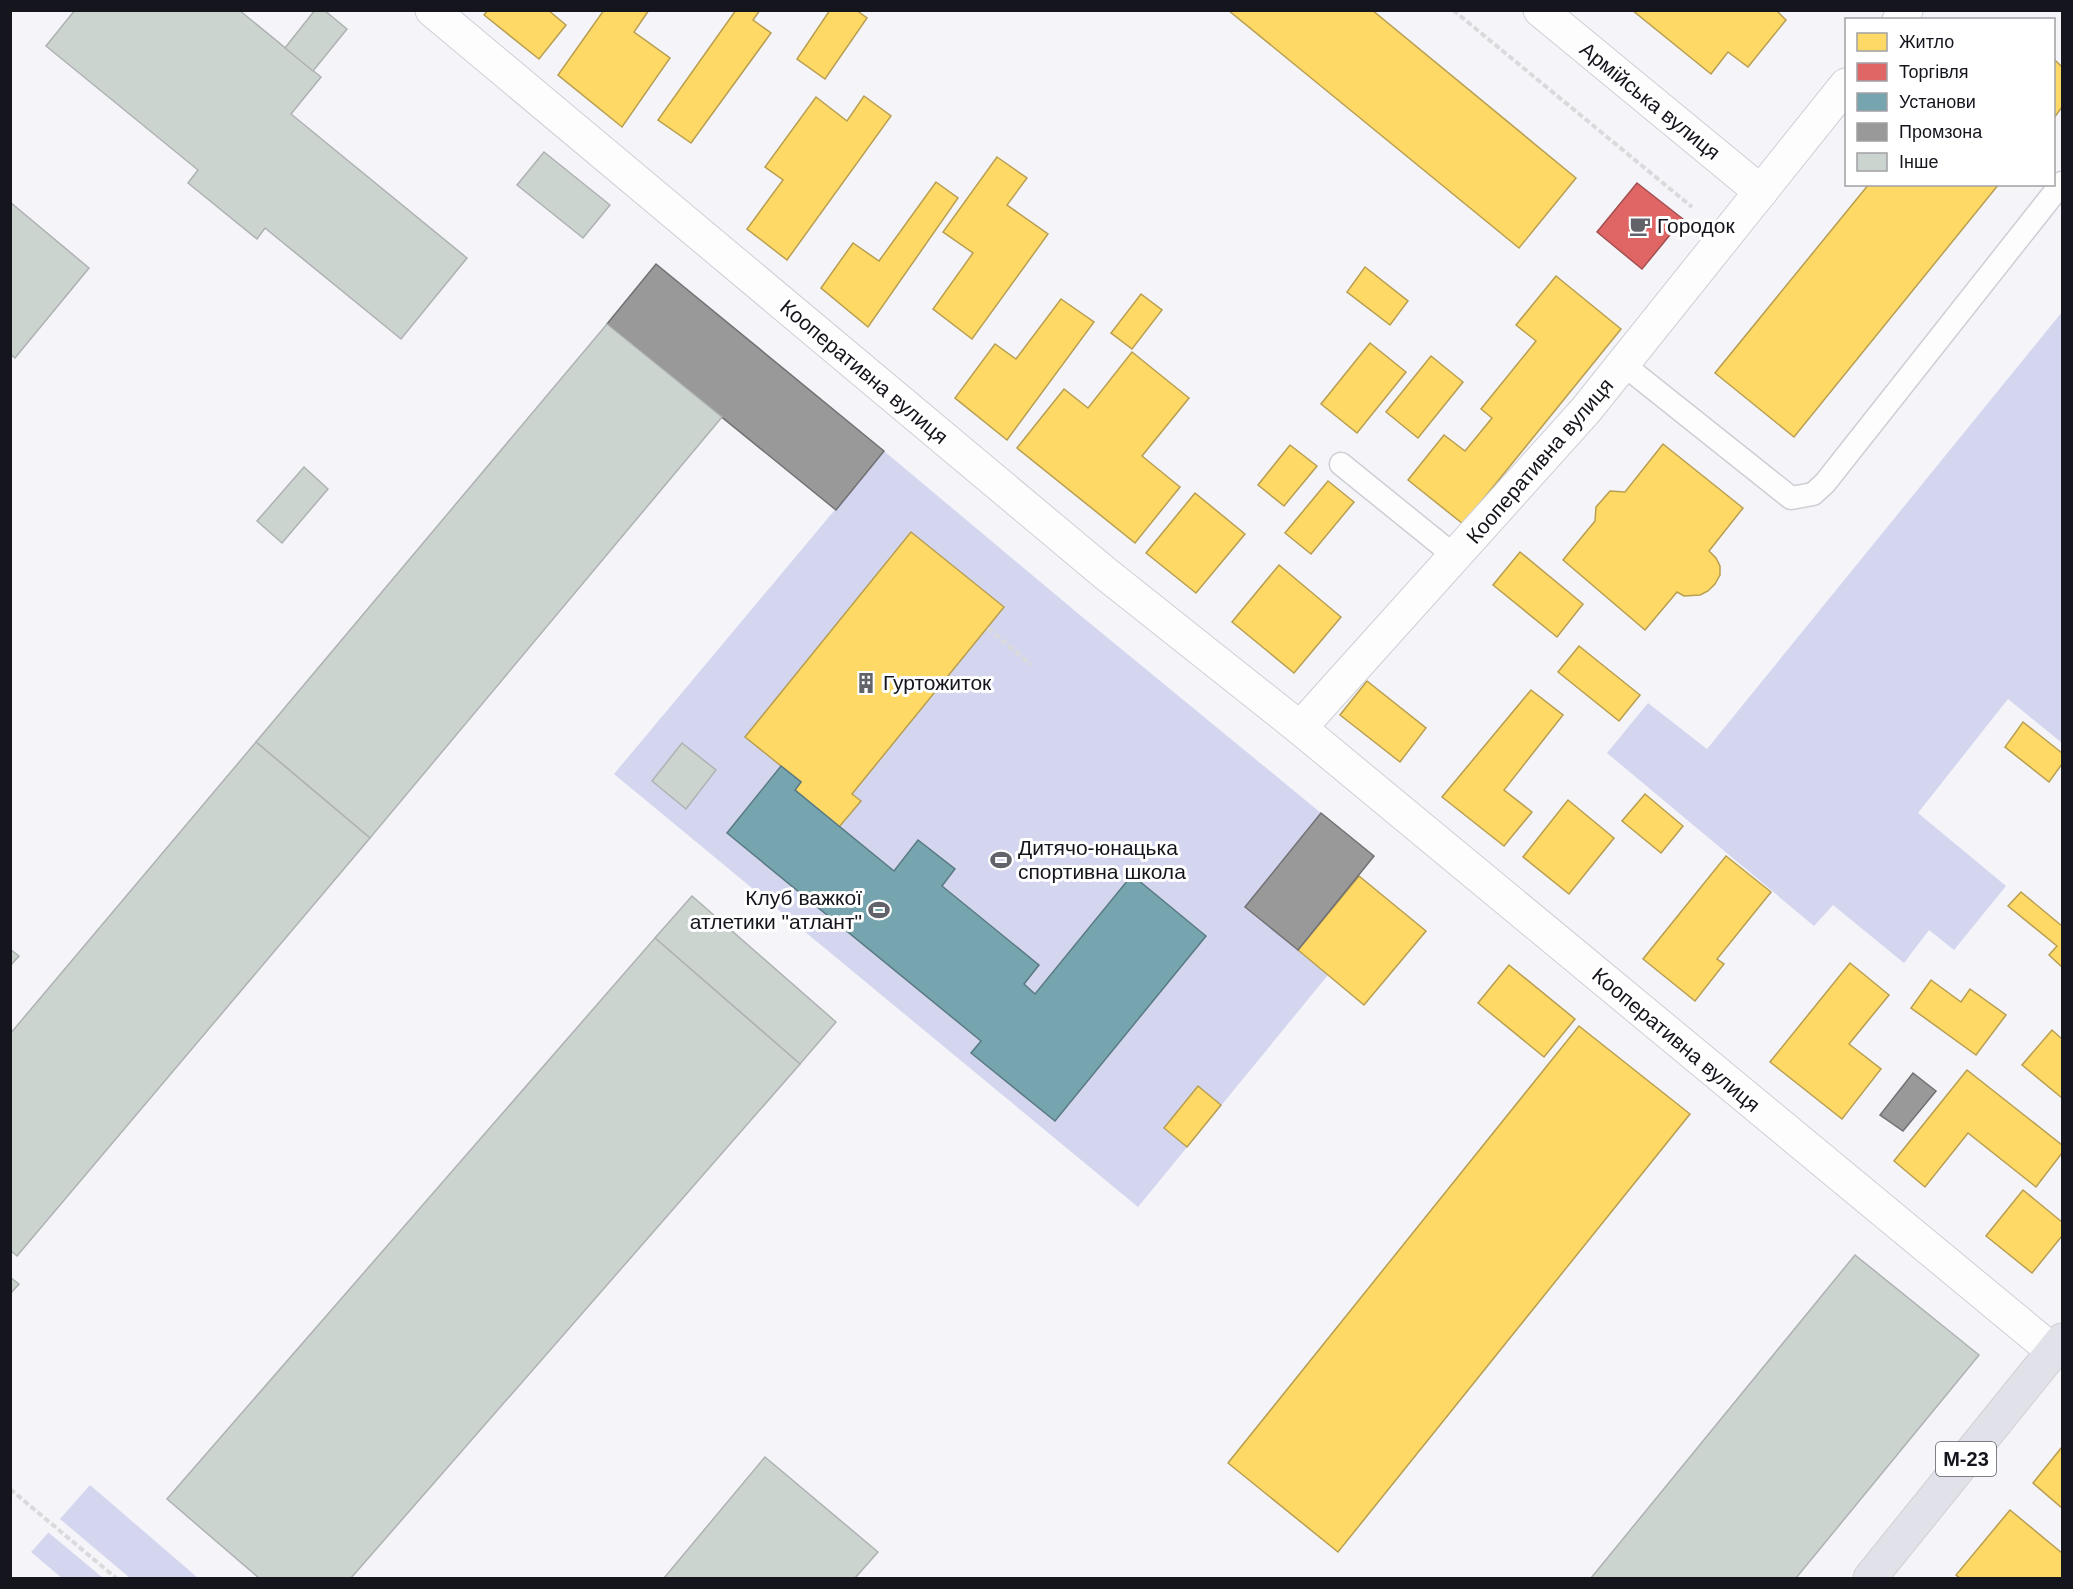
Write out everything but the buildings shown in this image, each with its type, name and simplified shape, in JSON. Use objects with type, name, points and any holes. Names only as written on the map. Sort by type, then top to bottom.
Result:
[{"type":"highway","name":"М-23","points":[[1870,1578],[2058,1345]]},
{"type":"street","name":"Кооперативна вулиця","points":[[432,10],[1106,574],[1300,728],[2058,1345]]},
{"type":"street","name":"Армійська вулиця","points":[[1540,10],[1761,192]]},
{"type":"street","points":[[1624,365],[1845,86]]},
{"type":"street","name":"Кооперативна вулиця","points":[[1300,728],[1456,557],[1624,365]]},
{"type":"lane","points":[[1624,365],[1791,498],[1813,494],[1825,483],[2062,183]]},
{"type":"lane","name":"Кооперативна вулиця","points":[[1341,464],[1456,557]]},
{"type":"path","points":[[1453,10],[1692,207]]},
{"type":"path","points":[[988,628],[1031,664]]},
{"type":"path","points":[[10,1489],[116,1578]]},
{"type":"shaded area","points":[[2062,312],[2062,743],[2008,699],[1918,813],[2006,886],[1954,950],[1929,930],[1904,963],[1833,905],[1814,926],[1607,753],[1648,703],[1707,749]]},
{"type":"shaded area","name":"Дитячо-юнацька спортивна школа","points":[[884,451],[1321,813],[1245,907],[1328,975],[1138,1207],[614,774]]},
{"type":"shaded area","points":[[90,1485],[198,1578],[130,1578],[60,1519]]},
{"type":"shaded area","points":[[49,1532],[103,1578],[62,1578],[31,1552]]},
{"type":"place","name":"Городок","points":[[1640,226]]},
{"type":"place","name":"Гуртожиток","points":[[866,683]]},
{"type":"place","name":"Дитячо-юнацька спортивна школа","points":[[1001,860]]},
{"type":"place","name":"Клуб важкої атлетики \"атлант\"","points":[[879,910]]}]
